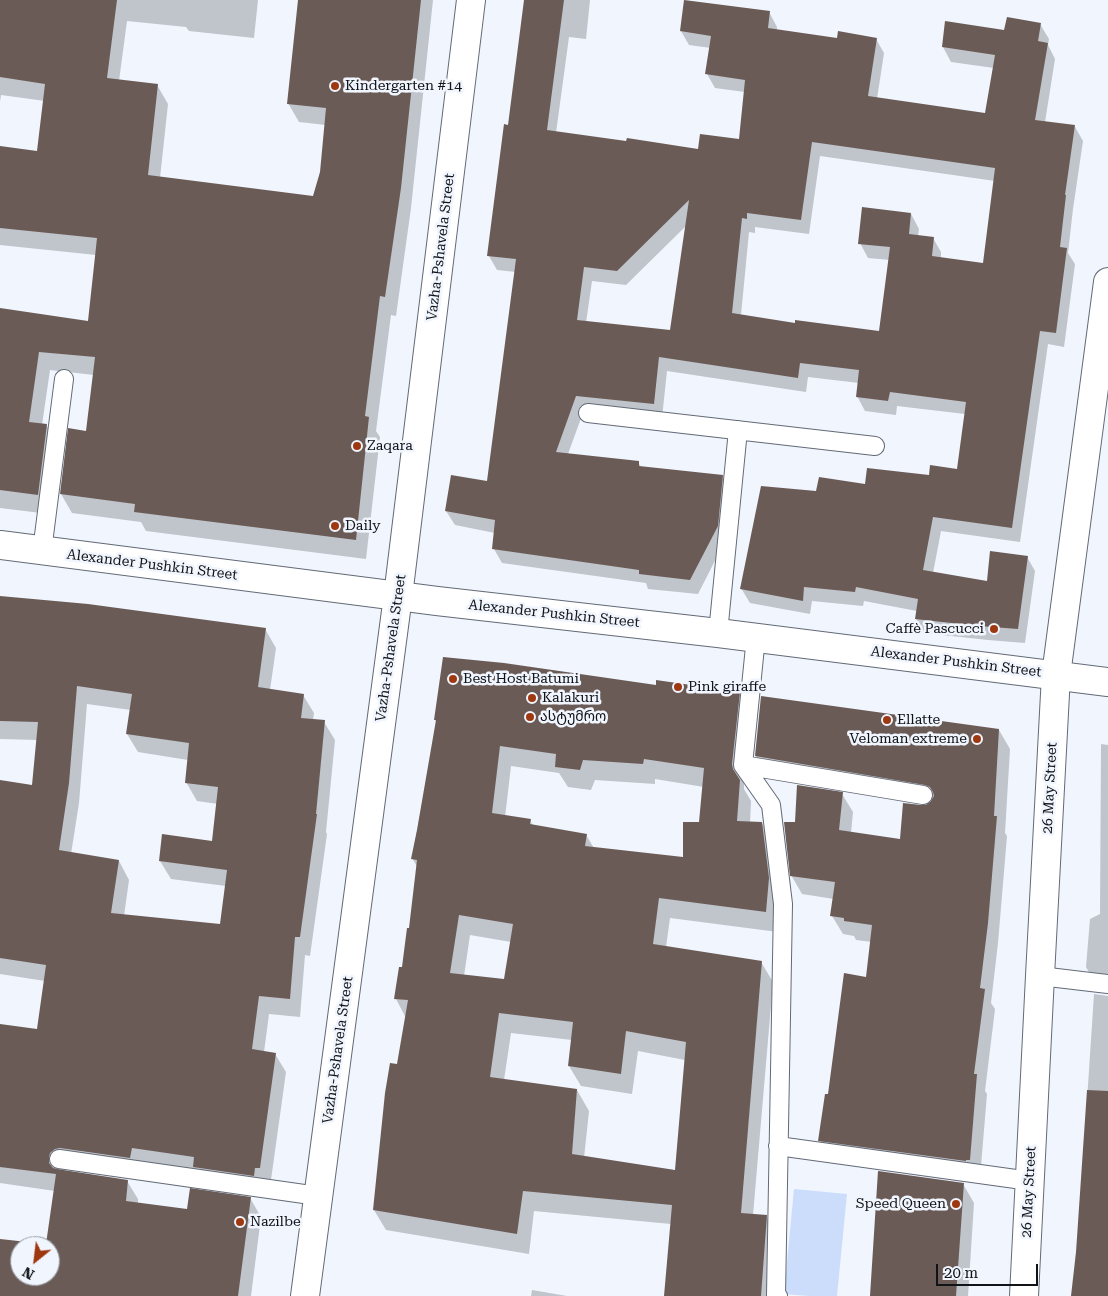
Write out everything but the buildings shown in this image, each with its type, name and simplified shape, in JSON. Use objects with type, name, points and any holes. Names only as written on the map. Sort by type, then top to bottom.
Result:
[{"type":"street","name":"Vazha-Pshavela Street","points":[[305,1296],[398,596],[471,0]]},
{"type":"street","name":"26 May Street","points":[[1024,1296],[1056,675],[1108,282]]},
{"type":"street","name":"Alexander Pushkin Street","points":[[0,545],[398,596],[756,637],[1108,682]]},
{"type":"lane","points":[[42,551],[64,378]]},
{"type":"lane","points":[[588,413],[874,446]]},
{"type":"lane","points":[[718,633],[738,430]]},
{"type":"lane","points":[[756,637],[743,765],[771,805],[783,904],[776,1295],[778,1296]]},
{"type":"lane","points":[[743,765],[923,795]]},
{"type":"lane","points":[[1040,976],[1108,984]]},
{"type":"lane","points":[[778,1146],[1030,1182]]},
{"type":"lane","points":[[59,1159],[318,1196]]},
{"type":"shaded area","points":[[794,1189],[847,1194],[837,1296],[784,1294]]},
{"type":"place","name":"Kindergarten #14","points":[[335,86]]},
{"type":"place","name":"Zaqara","points":[[357,446]]},
{"type":"place","name":"Daily","points":[[335,526]]},
{"type":"place","name":"Caffè Pascucci","points":[[994,629]]},
{"type":"place","name":"Best Host Batumi","points":[[453,679]]},
{"type":"place","name":"Pink giraffe","points":[[678,687]]},
{"type":"place","name":"Kalakuri","points":[[532,698]]},
{"type":"place","name":"ასტუმრო","points":[[530,717]]},
{"type":"place","name":"Ellatte","points":[[887,720]]},
{"type":"place","name":"Veloman extreme","points":[[977,739]]},
{"type":"place","name":"Speed Queen","points":[[956,1204]]},
{"type":"place","name":"Nazilbe","points":[[240,1222]]}]
